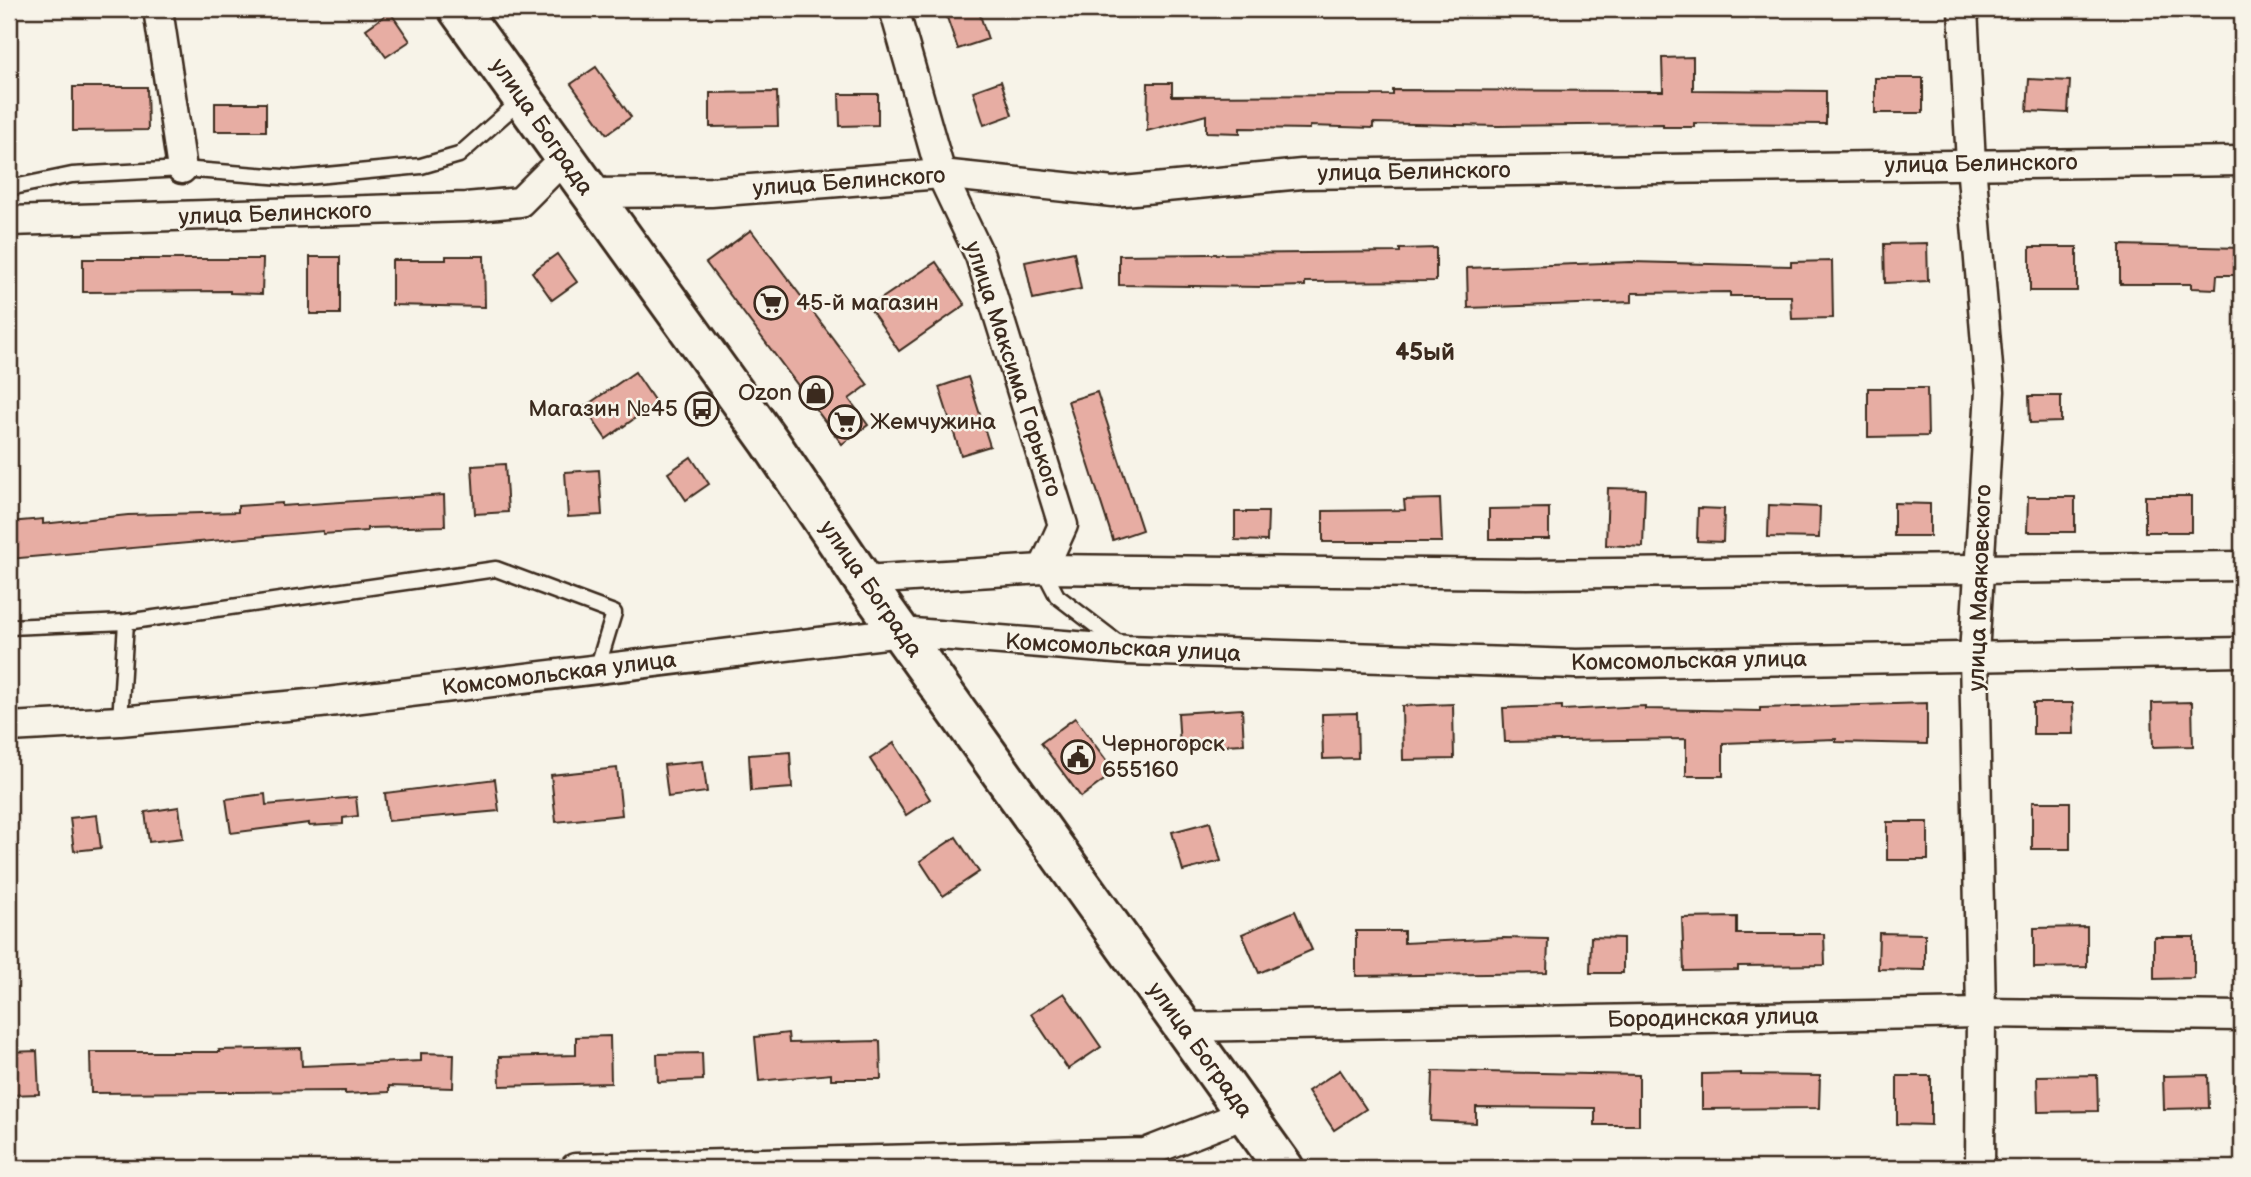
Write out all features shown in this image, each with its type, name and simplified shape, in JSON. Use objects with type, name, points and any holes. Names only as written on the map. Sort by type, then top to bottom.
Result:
[{"type":"main road","name":"улица Бограда","points":[[458,9],[770,442],[863,580],[1284,1168]]},
{"type":"street","points":[[158,9],[182,169]]},
{"type":"street","name":"улица Максима Горького","points":[[894,9],[941,174],[980,256],[1063,525],[1043,569]]},
{"type":"street","name":"улица Маяковского","points":[[1962,9],[1971,164],[1990,391],[1974,655],[1981,1013],[1980,1168]]},
{"type":"street","name":"улица Белинского","points":[[9,221],[424,209],[520,202],[564,158]]},
{"type":"street","name":"улица Белинского","points":[[588,192],[711,191],[941,174],[1113,192],[1301,174],[2242,161]]},
{"type":"street","points":[[863,580],[1043,569],[1528,574],[2242,566]]},
{"type":"street","name":"Комсомольская улица","points":[[9,727],[120,721],[320,703],[901,632],[1127,650],[1576,664],[2242,652]]},
{"type":"street","name":"Бородинская улица","points":[[1183,1027],[1981,1013],[2242,1016]]},
{"type":"street","points":[[575,1168],[833,1165],[1144,1153],[1245,1114]]},
{"type":"lane","points":[[9,188],[72,175],[182,169],[295,178],[421,166],[459,155],[522,99]]},
{"type":"lane","points":[[9,627],[127,622],[496,569],[614,613],[597,669]]},
{"type":"lane","points":[[1043,569],[1056,596],[1127,650]]},
{"type":"lane","points":[[120,721],[127,622]]},
{"type":"building","points":[[944,9],[978,9],[988,39],[958,49]]},
{"type":"building","points":[[390,12],[410,41],[386,57],[366,29]]},
{"type":"building","points":[[1693,57],[1693,90],[1826,91],[1826,124],[1694,123],[1694,127],[1663,127],[1663,124],[1498,126],[1373,123],[1373,128],[1240,128],[1240,133],[1206,132],[1206,115],[1147,131],[1148,83],[1172,83],[1172,96],[1393,95],[1393,90],[1663,91],[1662,58]]},
{"type":"building","points":[[596,67],[631,117],[607,134],[571,84]]},
{"type":"building","points":[[1875,78],[1923,78],[1923,113],[1875,113]]},
{"type":"building","points":[[2029,79],[2070,81],[2068,113],[2027,111]]},
{"type":"building","points":[[1001,81],[1012,115],[984,125],[973,91]]},
{"type":"building","points":[[73,87],[147,87],[148,130],[73,131]]},
{"type":"building","points":[[777,92],[778,126],[710,127],[710,93]]},
{"type":"building","points":[[839,94],[878,94],[878,125],[840,126]]},
{"type":"building","points":[[215,103],[266,103],[266,131],[215,131]]},
{"type":"building","name":"45-й магазин","points":[[751,230],[868,385],[849,399],[868,425],[842,444],[706,263]]},
{"type":"building","points":[[1927,243],[1928,281],[1885,283],[1884,244]]},
{"type":"building","points":[[2120,245],[2242,248],[2242,275],[2217,275],[2216,289],[2191,288],[2191,284],[2120,284]]},
{"type":"building","points":[[2030,247],[2077,247],[2077,291],[2030,291]]},
{"type":"building","points":[[1436,248],[1436,281],[1305,282],[1305,286],[1264,287],[1119,285],[1119,255],[1400,252],[1400,249]]},
{"type":"building","points":[[1074,252],[1081,289],[1033,299],[1025,262]]},
{"type":"building","points":[[557,254],[577,282],[552,300],[532,272]]},
{"type":"building","points":[[446,256],[484,256],[485,307],[392,305],[392,260],[446,260]]},
{"type":"building","points":[[310,257],[340,257],[340,314],[310,314]]},
{"type":"building","points":[[83,259],[263,259],[262,294],[230,291],[83,292]]},
{"type":"building","points":[[1832,261],[1833,318],[1792,319],[1791,296],[1730,296],[1730,292],[1632,293],[1632,302],[1468,308],[1467,268],[1631,262],[1791,266],[1791,262]]},
{"type":"building","points":[[936,262],[965,305],[899,351],[869,307]]},
{"type":"building","points":[[635,372],[656,403],[606,439],[584,407]]},
{"type":"building","points":[[968,377],[990,446],[961,455],[939,387]]},
{"type":"building","points":[[1868,388],[1927,388],[1928,436],[1868,437]]},
{"type":"building","points":[[1097,392],[1142,530],[1113,540],[1068,401]]},
{"type":"building","points":[[2029,396],[2061,396],[2061,422],[2030,423]]},
{"type":"building","points":[[691,457],[709,484],[686,500],[668,473]]},
{"type":"building","points":[[505,464],[508,512],[475,514],[472,466]]},
{"type":"building","points":[[599,470],[602,515],[568,517],[565,472]]},
{"type":"building","points":[[1608,488],[1645,489],[1643,547],[1606,545]]},
{"type":"building","points":[[444,495],[445,526],[367,528],[367,531],[323,534],[323,531],[9,559],[9,522],[43,519],[43,524],[128,515],[238,512],[238,506],[282,503],[282,506]]},
{"type":"building","points":[[2145,496],[2191,496],[2191,532],[2145,532]]},
{"type":"building","points":[[2028,497],[2075,497],[2075,532],[2027,532]]},
{"type":"building","points":[[1440,499],[1442,542],[1323,542],[1323,511],[1405,510],[1404,500]]},
{"type":"building","points":[[1894,503],[1930,504],[1930,536],[1894,536]]},
{"type":"building","points":[[1769,505],[1820,507],[1819,538],[1768,537]]},
{"type":"building","points":[[1549,508],[1549,539],[1489,539],[1489,509]]},
{"type":"building","points":[[1698,508],[1724,509],[1723,542],[1697,541]]},
{"type":"building","points":[[1235,512],[1268,512],[1267,541],[1235,540]]},
{"type":"building","points":[[2192,702],[2193,746],[2153,747],[2152,703]]},
{"type":"building","points":[[1927,703],[1927,744],[1836,742],[1836,739],[1723,743],[1723,776],[1686,776],[1686,739],[1505,742],[1503,708],[1562,706],[1562,710],[1645,706],[1645,709],[1760,711],[1760,708]]},
{"type":"building","points":[[2033,703],[2073,703],[2074,734],[2033,734]]},
{"type":"building","points":[[1453,704],[1454,759],[1403,760],[1402,706]]},
{"type":"building","points":[[1242,709],[1244,744],[1180,747],[1178,713]]},
{"type":"building","points":[[1357,713],[1358,758],[1323,759],[1322,714]]},
{"type":"building","name":"Черногорск 655160","points":[[1075,718],[1115,772],[1081,797],[1041,743]]},
{"type":"building","points":[[894,743],[930,799],[906,815],[870,759]]},
{"type":"building","points":[[790,752],[792,788],[751,791],[749,755]]},
{"type":"building","points":[[703,761],[707,792],[668,797],[664,765]]},
{"type":"building","points":[[617,768],[622,815],[556,822],[551,775]]},
{"type":"building","points":[[495,779],[499,811],[388,821],[385,793]]},
{"type":"building","points":[[265,794],[266,805],[356,797],[358,816],[343,818],[343,824],[309,826],[309,823],[231,833],[226,799]]},
{"type":"building","points":[[2032,802],[2070,802],[2070,849],[2032,849]]},
{"type":"building","points":[[179,807],[183,838],[149,842],[145,812]]},
{"type":"building","points":[[97,815],[101,848],[74,851],[70,818]]},
{"type":"building","points":[[1210,822],[1221,861],[1183,871],[1172,832]]},
{"type":"building","points":[[1887,822],[1928,822],[1928,860],[1887,860]]},
{"type":"building","points":[[956,837],[979,872],[943,896],[920,861]]},
{"type":"building","points":[[1295,911],[1312,950],[1259,973],[1242,934]]},
{"type":"building","points":[[1737,917],[1737,934],[1824,934],[1825,965],[1738,966],[1738,970],[1684,971],[1682,918]]},
{"type":"building","points":[[2087,927],[2087,967],[2034,968],[2034,928]]},
{"type":"building","points":[[1356,931],[1404,931],[1404,943],[1504,938],[1548,939],[1547,973],[1356,976]]},
{"type":"building","points":[[1879,933],[1925,934],[1925,970],[1878,969]]},
{"type":"building","points":[[1591,937],[1623,938],[1623,973],[1590,973]]},
{"type":"building","points":[[2154,937],[2194,937],[2194,978],[2154,979]]},
{"type":"building","points":[[1064,993],[1101,1047],[1068,1069],[1031,1014]]},
{"type":"building","points":[[788,1033],[789,1043],[880,1041],[881,1079],[831,1079],[831,1074],[759,1081],[755,1037]]},
{"type":"building","points":[[610,1036],[611,1083],[500,1086],[499,1057],[576,1055],[576,1037]]},
{"type":"building","points":[[301,1048],[302,1066],[421,1061],[421,1053],[454,1054],[453,1088],[389,1086],[389,1092],[345,1094],[345,1091],[91,1093],[90,1052],[220,1052],[219,1050]]},
{"type":"building","points":[[37,1051],[39,1094],[9,1095],[9,1052]]},
{"type":"building","points":[[702,1053],[703,1080],[658,1082],[657,1054]]},
{"type":"building","points":[[1340,1070],[1366,1109],[1334,1130],[1308,1091]]},
{"type":"building","points":[[1433,1071],[1639,1075],[1639,1125],[1595,1125],[1595,1108],[1476,1107],[1476,1123],[1431,1121]]},
{"type":"building","points":[[1702,1074],[1820,1076],[1819,1108],[1702,1109]]},
{"type":"building","points":[[2097,1075],[2098,1111],[2038,1112],[2037,1076]]},
{"type":"building","points":[[2208,1075],[2209,1108],[2164,1109],[2163,1076]]},
{"type":"building","points":[[1897,1076],[1931,1076],[1931,1125],[1897,1124]]},
{"type":"place","name":"45-й магазин","points":[[771,303]]},
{"type":"place","name":"Ozon","points":[[816,393]]},
{"type":"place","name":"Магазин №45","points":[[702,409]]},
{"type":"place","name":"Жемчужина","points":[[845,422]]},
{"type":"place","name":"Черногорск 655160","points":[[1078,757]]},
{"type":"district","name":"45ый","points":[[1425,352]]}]
